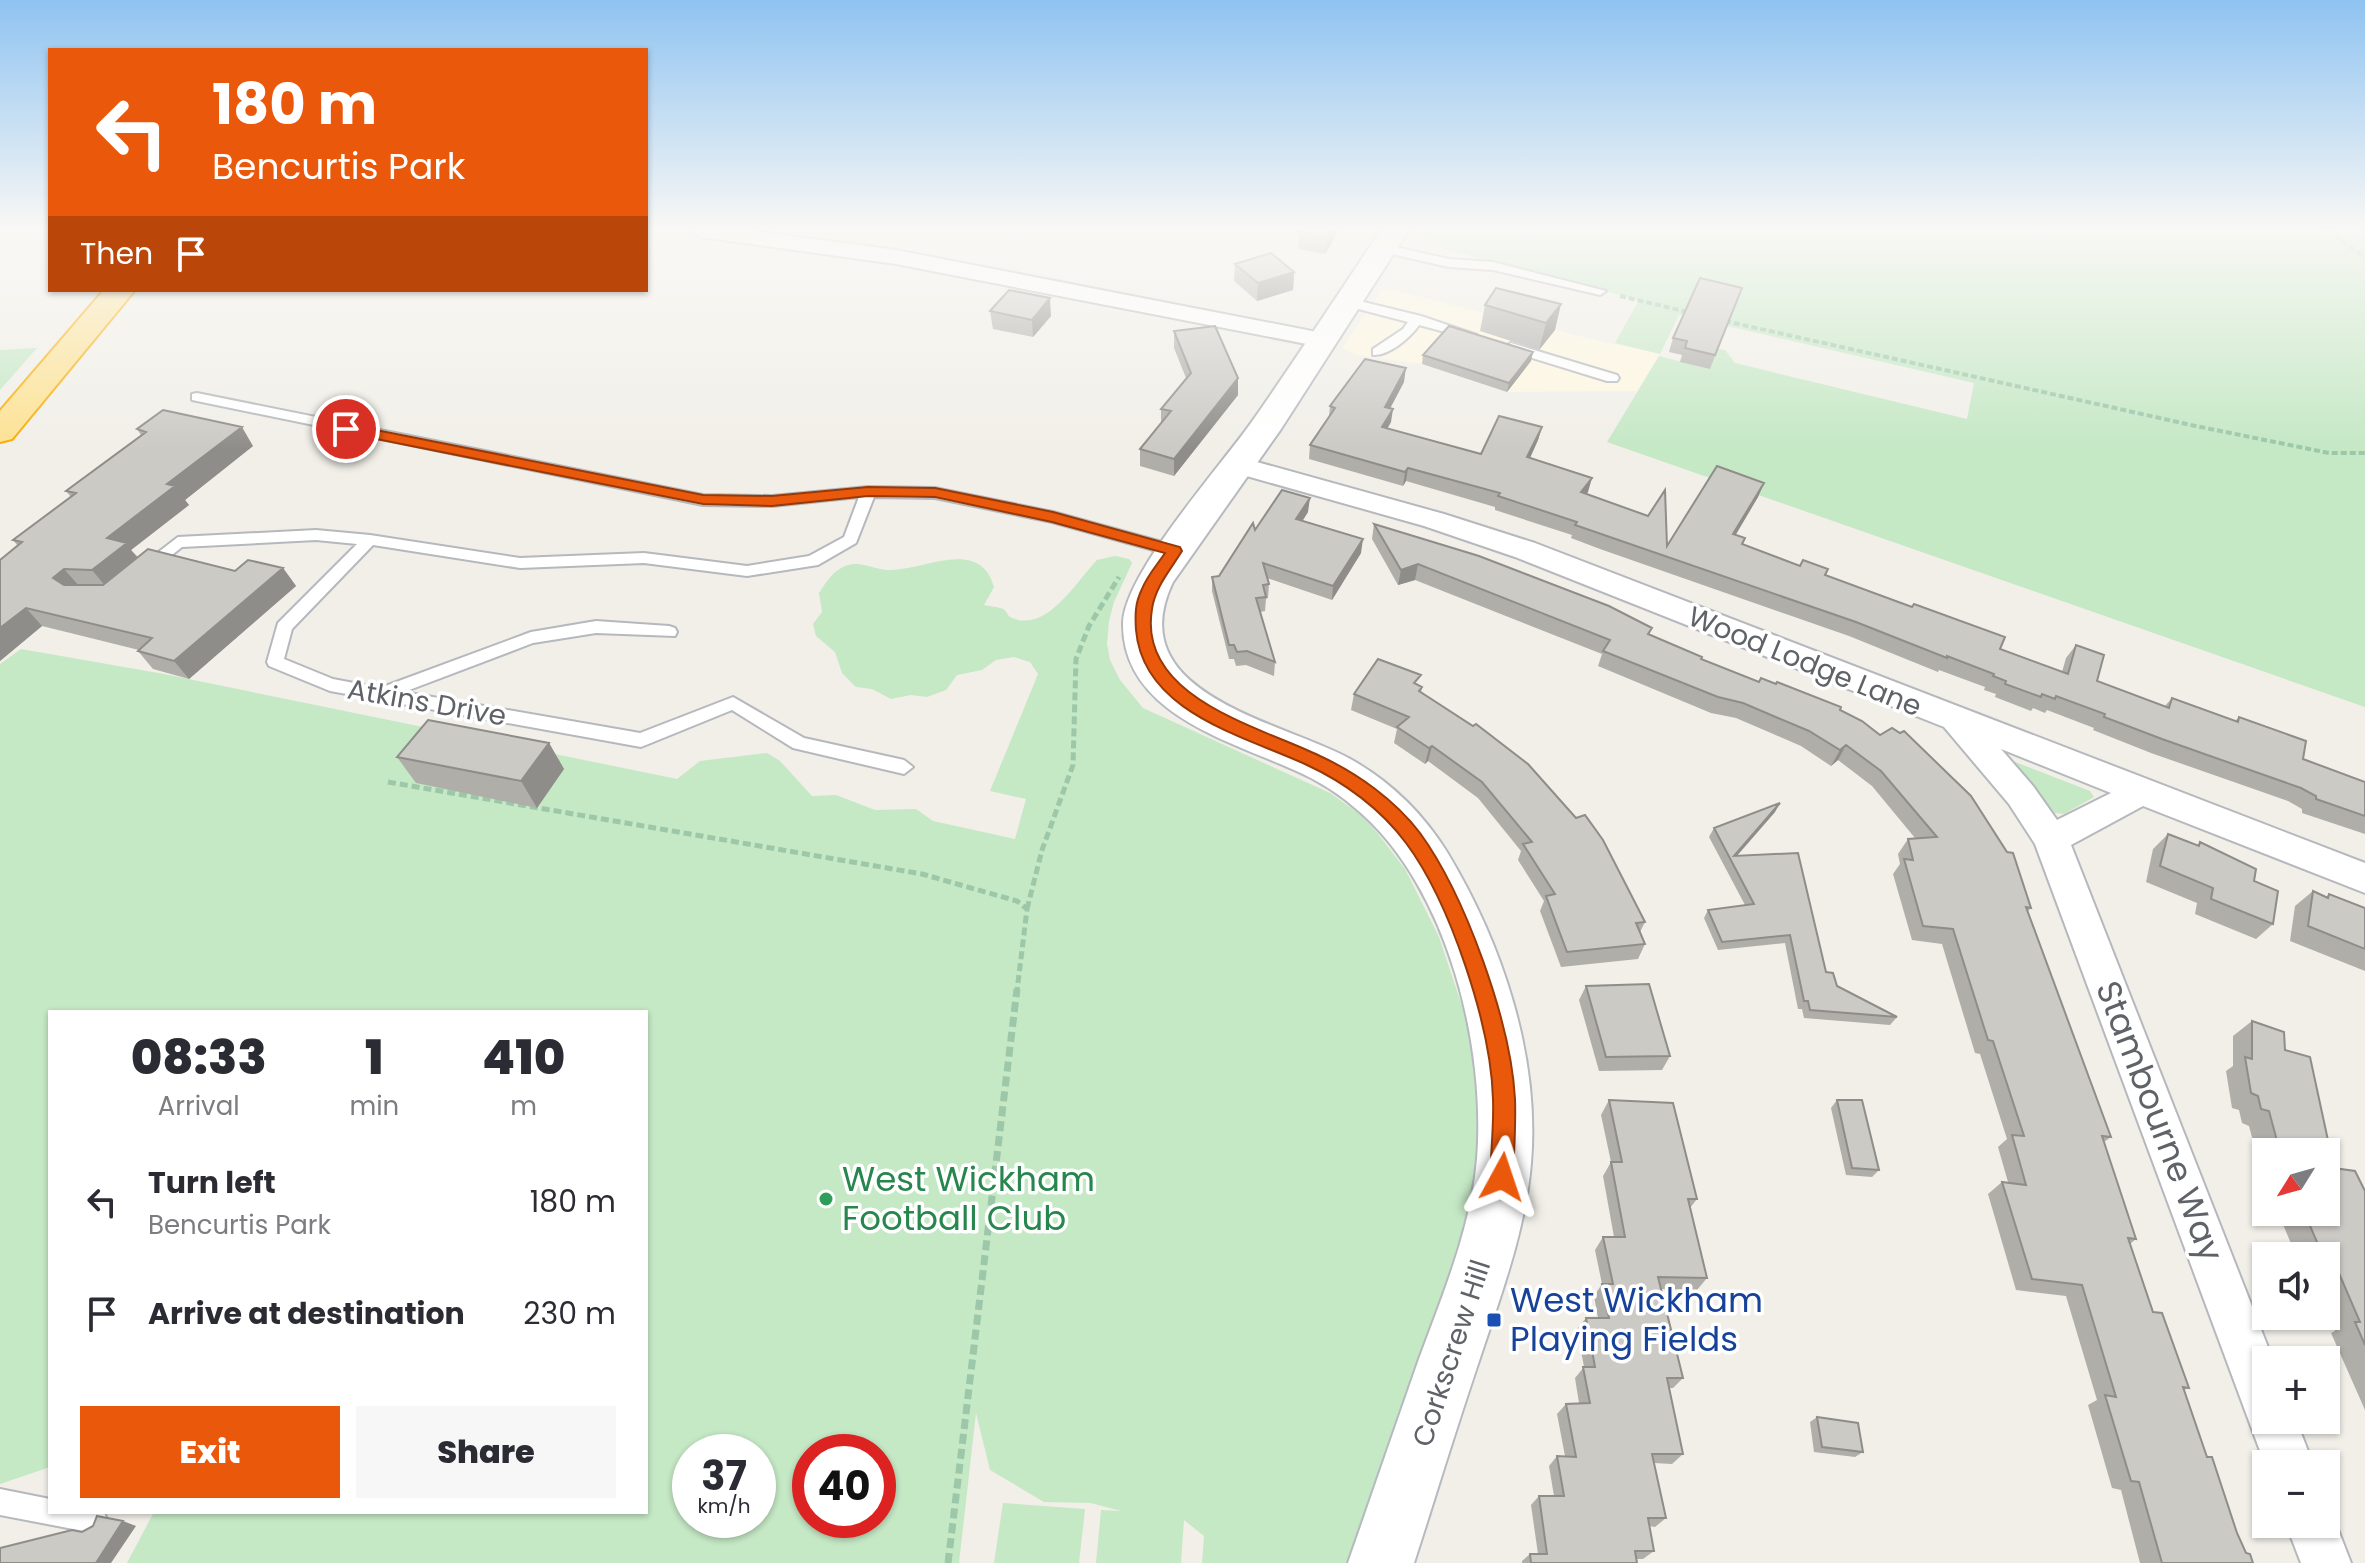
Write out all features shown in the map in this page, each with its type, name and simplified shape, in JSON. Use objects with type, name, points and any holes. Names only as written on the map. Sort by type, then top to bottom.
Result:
[{"type":"highway","points":[[0,432],[109,303]]},
{"type":"street","points":[[1132,303],[1322,340]]},
{"type":"street","name":"Corkscrew Hill","points":[[1346,303],[1239,465],[1160,547],[1143,611],[1146,647],[1156,668],[1182,698],[1204,713],[1336,772],[1372,795],[1397,818],[1430,864],[1446,895],[1475,965],[1493,1033],[1504,1097],[1505,1130],[1497,1205],[1481,1265],[1381,1563]]},
{"type":"street","name":"Wood Lodge Lane","points":[[1239,465],[1434,520],[1525,550],[1956,721],[2365,878]]},
{"type":"street","name":"Stambourne Way","points":[[1956,721],[2021,795],[2051,839],[2252,1366]]},
{"type":"street","points":[[2051,839],[2128,800],[2137,789]]},
{"type":"street","points":[[2316,1538],[2326,1563]]},
{"type":"lane","points":[[1351,303],[1485,340]]},
{"type":"lane","points":[[1378,352],[1408,332],[1417,319]]},
{"type":"lane","points":[[1499,344],[1612,378]]},
{"type":"lane","points":[[197,397],[703,500],[772,501],[868,492],[935,493],[1053,517],[1160,547]]},
{"type":"lane","points":[[132,578],[178,542],[316,535],[520,563],[644,558],[747,571],[813,561],[851,540],[868,492]]},
{"type":"lane","name":"Atkins Drive","points":[[370,540],[284,627],[275,662],[330,685],[641,740],[733,703],[799,743],[904,767]]},
{"type":"lane","points":[[383,693],[531,638],[596,627],[669,632]]},
{"type":"lane","points":[[0,1502],[48,1511]]},
{"type":"lane","points":[[62,1514],[94,1520]]},
{"type":"path","points":[[1650,303],[1701,315]]},
{"type":"path","points":[[1716,318],[2191,425],[2329,453],[2365,453]]},
{"type":"path","points":[[948,1563],[1027,909],[1042,850],[1073,765],[1076,659],[1108,592],[1160,547]]},
{"type":"path","points":[[388,782],[922,874],[1017,901],[1027,909]]},
{"type":"shaded area","points":[[1374,303],[1445,303],[1660,354],[1637,391],[1507,392],[1422,364],[1358,355],[1342,348]]},
{"type":"green space","points":[[1637,303],[2365,303],[2365,707],[1607,442],[1659,356],[1710,369],[1718,349],[1725,350],[1735,363],[1967,419],[1974,383],[1679,315],[1660,354],[1615,343]]},
{"type":"green space","points":[[37,348],[0,390],[0,350]]},
{"type":"green space","points":[[1115,556],[1129,559],[1132,563],[1114,602],[1107,644],[1110,660],[1120,680],[1143,708],[1330,793],[1361,815],[1405,869],[1439,937],[1464,1012],[1477,1070],[1482,1117],[1479,1201],[1352,1563],[1202,1563],[1204,1536],[1184,1520],[1181,1563],[1096,1563],[1101,1510],[1121,1511],[1091,1503],[1044,1502],[990,1470],[976,1413],[959,1563],[127,1563],[153,1514],[648,1514],[648,1010],[48,1010],[48,1468],[0,1484],[0,664],[21,649],[164,674],[677,779],[700,761],[767,753],[780,761],[812,796],[836,795],[875,810],[916,809],[933,821],[1015,839],[1026,799],[990,791],[1038,674],[1030,662],[1014,657],[996,660],[982,670],[957,675],[946,690],[927,697],[911,695],[891,699],[872,689],[856,687],[842,673],[835,652],[816,636],[813,624],[822,612],[819,593],[833,574],[851,564],[889,570],[963,559],[976,563],[987,572],[994,587],[984,605],[1003,609],[1012,618],[1025,621],[1038,618],[1061,602],[1097,560]]},
{"type":"green space","points":[[2013,761],[2090,791],[2094,797],[2064,814],[2055,813]]},
{"type":"green space","points":[[1003,1503],[1085,1509],[1079,1563],[994,1563]]},
{"type":"building","points":[[997,303],[1046,303],[1032,320],[990,311]]},
{"type":"building","points":[[1486,303],[1561,304],[1546,323],[1485,305]]},
{"type":"building","points":[[1689,303],[1736,303],[1715,355],[1685,348],[1687,341],[1673,338]]},
{"type":"building","points":[[1215,326],[1238,378],[1174,459],[1140,449],[1171,411],[1161,409],[1191,373],[1174,331]]},
{"type":"building","points":[[1449,326],[1533,352],[1509,383],[1423,355]]},
{"type":"building","points":[[1365,359],[1406,368],[1385,407],[1393,409],[1382,427],[1481,454],[1499,416],[1542,427],[1527,457],[1592,478],[1581,492],[1648,516],[1665,490],[1667,546],[1717,466],[1764,483],[1733,534],[1745,538],[1742,544],[1800,566],[1803,560],[1828,569],[1825,575],[2005,637],[2000,649],[2068,674],[2076,645],[2104,655],[2097,681],[2169,708],[2172,698],[2238,722],[2239,717],[2306,741],[2303,759],[2365,782],[2365,816],[2316,799],[2316,796],[2301,788],[2104,717],[2105,714],[2056,696],[2055,699],[2042,694],[2041,697],[2005,684],[2006,681],[1994,674],[1947,656],[1575,525],[1577,522],[1498,496],[1500,493],[1408,468],[1405,472],[1310,445],[1335,408],[1330,406]]},
{"type":"building","points":[[163,410],[242,427],[167,484],[175,486],[107,538],[127,543],[92,570],[64,569],[53,578],[64,585],[103,585],[148,549],[235,571],[248,560],[283,568],[174,661],[138,651],[152,638],[26,608],[0,628],[0,560],[22,542],[13,540],[76,493],[66,491],[146,432],[137,429]]},
{"type":"building","points":[[1282,490],[1310,498],[1296,519],[1363,539],[1333,586],[1263,563],[1269,584],[1263,585],[1266,597],[1256,598],[1275,662],[1247,651],[1237,652],[1234,645],[1229,645],[1212,577],[1219,576],[1253,523],[1255,530]]},
{"type":"building","points":[[1374,524],[1479,556],[1609,606],[1652,628],[1648,634],[1701,659],[1759,682],[1761,678],[1777,682],[1841,707],[1840,710],[1880,735],[1892,728],[1900,733],[1904,731],[1971,796],[2007,852],[2013,853],[2031,908],[2026,907],[2111,1137],[2102,1136],[2136,1239],[2128,1238],[2153,1312],[2162,1313],[2189,1388],[2183,1387],[2207,1457],[2212,1457],[2237,1533],[2253,1563],[2162,1563],[2139,1482],[2131,1481],[2105,1395],[2116,1397],[2082,1285],[2032,1279],[2002,1182],[2026,1185],[2012,1135],[2024,1136],[1993,1041],[1988,1040],[1953,929],[1923,926],[1904,859],[1913,860],[1908,839],[1937,837],[1881,771],[1846,745],[1840,750],[1809,731],[1743,703],[1718,697],[1603,651],[1610,640],[1418,564],[1401,570]]},
{"type":"building","points":[[1378,659],[1421,675],[1414,683],[1422,687],[1419,691],[1473,726],[1476,724],[1528,764],[1576,818],[1585,815],[1603,840],[1645,922],[1636,923],[1645,944],[1567,952],[1546,896],[1555,894],[1523,844],[1532,842],[1482,782],[1432,746],[1429,748],[1397,727],[1409,717],[1354,694]]},
{"type":"building","points":[[428,720],[549,743],[521,781],[397,757]]},
{"type":"building","points":[[1780,803],[1734,856],[1798,853],[1826,972],[1833,973],[1837,986],[1897,1017],[1810,1010],[1808,1001],[1804,1001],[1790,935],[1722,942],[1708,910],[1754,904],[1714,828]]},
{"type":"building","points":[[2168,834],[2199,846],[2200,842],[2256,869],[2254,881],[2278,891],[2273,924],[2211,899],[2213,888],[2160,866]]},
{"type":"building","points":[[2313,891],[2365,908],[2365,949],[2308,926]]},
{"type":"building","points":[[1649,984],[1670,1056],[1606,1057],[1586,986]]},
{"type":"building","points":[[2252,1021],[2284,1032],[2285,1050],[2310,1057],[2328,1138],[2276,1138],[2269,1111],[2261,1109],[2258,1096],[2251,1093],[2245,1057],[2252,1059]]},
{"type":"building","points":[[1609,1100],[1673,1103],[1697,1199],[1688,1199],[1707,1278],[1658,1277],[1683,1378],[1667,1378],[1683,1454],[1652,1454],[1666,1518],[1648,1518],[1654,1551],[1635,1551],[1637,1563],[1531,1563],[1530,1554],[1547,1554],[1539,1496],[1564,1496],[1557,1456],[1576,1457],[1566,1404],[1590,1403],[1583,1367],[1595,1367],[1586,1318],[1609,1318],[1602,1284],[1613,1284],[1603,1237],[1625,1237],[1611,1162],[1622,1162]]},
{"type":"building","points":[[1837,1100],[1862,1100],[1879,1170],[1852,1168]]},
{"type":"building","points":[[2340,1169],[2355,1171],[2365,1191],[2365,1345],[2355,1322],[2360,1322],[2340,1276],[2340,1242],[2317,1242],[2310,1226],[2340,1226]]},
{"type":"building","points":[[1817,1417],[1858,1423],[1863,1452],[1822,1447]]},
{"type":"building","points":[[97,1516],[123,1521],[96,1563],[0,1563],[0,1548],[72,1530],[82,1532],[93,1526]]},
{"type":"place","name":"West Wickham Football Club","points":[[826,1199]]},
{"type":"place","name":"West Wickham Playing Fields","points":[[1494,1320]]},
{"type":"route","points":[[346,429],[703,500],[772,501],[868,492],[935,493],[1053,517],[1175,551],[1150,589],[1143,611],[1146,647],[1162,678],[1182,698],[1204,713],[1316,761],[1372,795],[1412,837],[1441,885],[1469,947],[1493,1033],[1504,1097],[1502,1177]]}]
